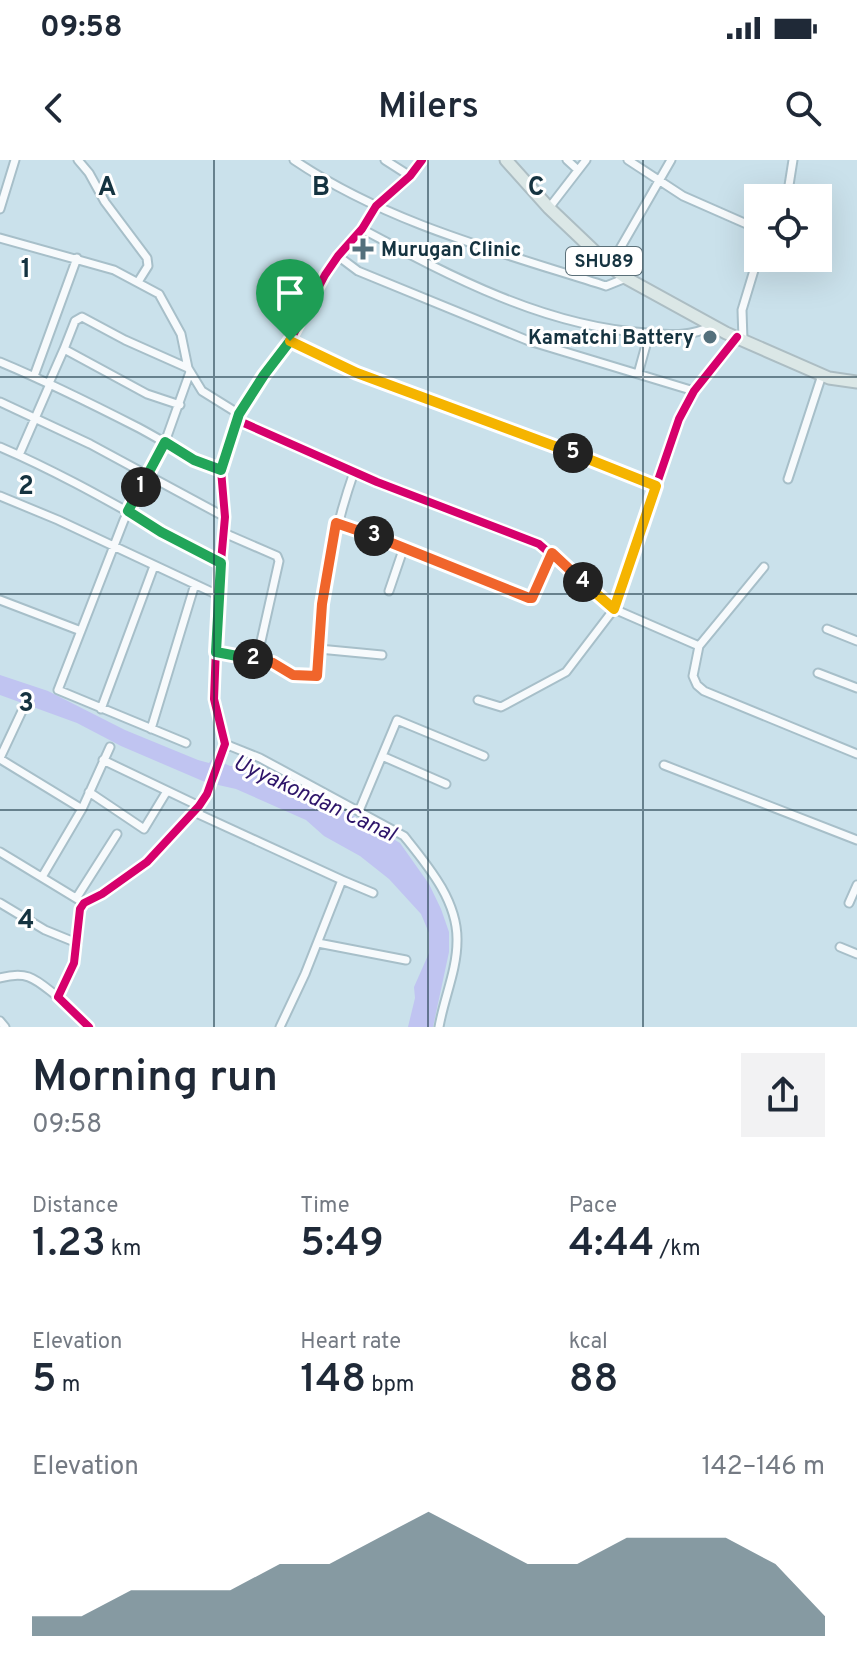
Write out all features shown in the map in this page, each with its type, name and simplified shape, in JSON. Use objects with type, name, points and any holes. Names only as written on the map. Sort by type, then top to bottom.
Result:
[{"type":"main road","name":"SHU89","points":[[506,160],[549,208],[626,278],[735,337],[822,375],[857,382]]},
{"type":"street","points":[[0,209],[15,160]]},
{"type":"street","points":[[78,160],[147,258],[148,266],[138,282]]},
{"type":"street","points":[[294,160],[376,206],[433,229],[606,286],[626,278]]},
{"type":"street","points":[[385,160],[410,176]]},
{"type":"street","points":[[0,852],[80,900],[102,894],[147,862],[196,809],[209,789],[225,744],[214,699],[225,517],[221,470],[238,417],[290,341],[338,256],[362,229],[376,206],[410,176],[422,160]]},
{"type":"street","points":[[567,160],[578,170]]},
{"type":"street","points":[[549,208],[586,160]]},
{"type":"street","points":[[628,160],[683,196],[744,223]]},
{"type":"street","points":[[610,266],[671,160]]},
{"type":"street","points":[[789,184],[793,160]]},
{"type":"street","points":[[362,229],[478,287],[587,326],[685,336],[713,326]]},
{"type":"street","points":[[0,238],[114,270],[159,294],[181,334],[189,370],[202,391],[238,417],[354,472],[529,539],[552,553],[614,609],[699,646]]},
{"type":"street","points":[[338,256],[358,271],[516,336],[694,391]]},
{"type":"street","points":[[34,376],[77,258]]},
{"type":"street","points":[[478,700],[501,707],[566,672],[614,609],[679,419],[694,391],[735,337],[753,272]]},
{"type":"street","points":[[19,455],[75,321],[82,317],[189,370]]},
{"type":"street","points":[[638,374],[649,334]]},
{"type":"street","points":[[290,341],[357,373],[608,465],[656,486]]},
{"type":"street","points":[[64,349],[147,394],[180,405]]},
{"type":"street","points":[[0,362],[50,383],[194,460],[221,470]]},
{"type":"street","points":[[186,743],[58,690],[128,511],[165,442],[180,405],[189,370]]},
{"type":"street","points":[[788,479],[822,375]]},
{"type":"street","points":[[0,402],[36,417],[225,517]]},
{"type":"street","points":[[0,447],[87,487],[161,532],[221,563]]},
{"type":"street","points":[[216,652],[273,663],[293,675],[317,676],[322,604],[336,523],[354,472]]},
{"type":"street","points":[[0,497],[58,520],[218,595]]},
{"type":"street","points":[[336,523],[529,598],[532,598],[552,553]]},
{"type":"street","points":[[224,533],[277,556],[279,561],[257,659]]},
{"type":"street","points":[[389,591],[404,547]]},
{"type":"street","points":[[101,709],[154,566]]},
{"type":"street","points":[[764,567],[699,646],[693,676],[697,685],[704,691],[857,754]]},
{"type":"street","points":[[151,729],[195,584]]},
{"type":"street","points":[[0,600],[81,631]]},
{"type":"street","points":[[827,629],[857,641]]},
{"type":"street","points":[[319,649],[382,655]]},
{"type":"street","points":[[818,673],[857,688]]},
{"type":"street","points":[[23,709],[0,759],[82,809]]},
{"type":"street","points":[[359,811],[397,720],[484,756]]},
{"type":"street","points":[[225,744],[260,758],[404,836],[438,881],[456,921],[457,942],[439,1027]]},
{"type":"street","points":[[42,877],[82,809],[110,747]]},
{"type":"street","points":[[382,756],[446,784]]},
{"type":"street","points":[[103,760],[167,791],[196,809],[373,893]]},
{"type":"street","points":[[664,765],[857,840]]},
{"type":"street","points":[[89,792],[144,829],[167,791]]},
{"type":"street","points":[[58,997],[74,963],[80,900],[117,834]]},
{"type":"street","points":[[280,1027],[342,880]]},
{"type":"street","points":[[849,903],[857,885]]},
{"type":"street","points":[[0,903],[45,930],[77,943]]},
{"type":"street","points":[[318,943],[406,960]]},
{"type":"street","points":[[840,947],[857,954]]},
{"type":"street","points":[[0,978],[17,973],[29,976],[58,997],[89,1027]]},
{"type":"street","points":[[0,1021],[5,1027]]},
{"type":"water","name":"Uyyakondan Canal","points":[[0,675],[48,691],[125,730],[198,760],[209,763],[213,758],[230,766],[250,765],[265,770],[400,843],[429,884],[449,932],[449,952],[433,1027],[408,1027],[415,998],[414,987],[429,953],[429,933],[421,914],[389,879],[360,856],[324,836],[306,820],[236,789],[205,782],[121,746],[77,723],[0,695]]},
{"type":"cycle path","points":[[89,1027],[58,997],[74,963],[80,909],[84,903],[147,862],[199,806],[207,794],[225,744],[214,699],[225,517],[221,470],[239,414],[290,341],[338,256],[362,229],[376,206],[410,176],[422,160]]},
{"type":"cycle path","points":[[237,420],[377,482],[539,544],[614,609],[679,419],[694,391],[737,337]]},
{"type":"place","name":"Murugan Clinic","points":[[363,249]]},
{"type":"place","name":"Kamatchi Battery","points":[[710,337]]},
{"type":"route","points":[[290,341],[357,373],[608,465],[656,486],[614,609],[552,553],[532,598],[529,598],[336,523],[322,604],[317,676],[293,675],[273,663],[216,652],[221,563],[128,511],[165,442],[202,464],[221,470],[239,414],[290,341]]}]
